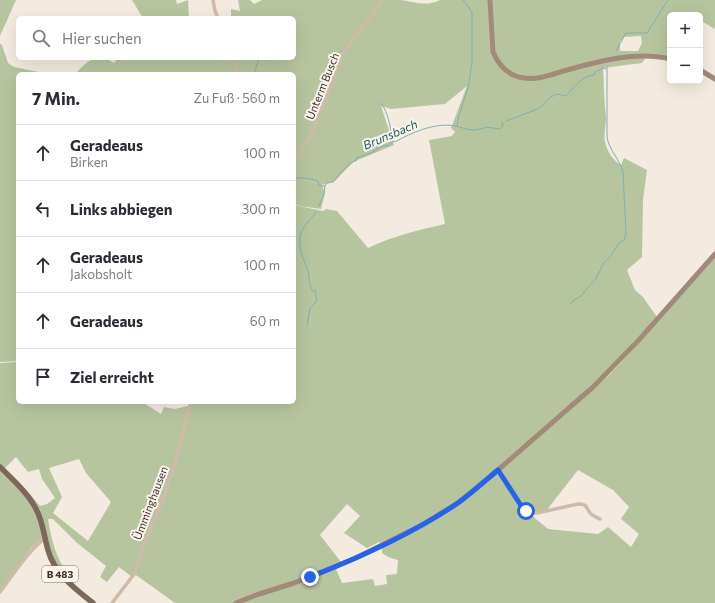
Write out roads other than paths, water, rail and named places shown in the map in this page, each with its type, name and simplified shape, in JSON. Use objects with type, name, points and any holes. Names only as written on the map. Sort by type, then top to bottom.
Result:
[{"type":"main road","points":[[490,0],[493,52],[503,68],[519,77],[537,78],[598,62],[630,57],[653,56],[667,59]]},
{"type":"main road","points":[[703,72],[715,78]]},
{"type":"main road","points":[[236,603],[335,567],[422,525],[452,506],[498,470],[605,375],[638,341],[715,254]]},
{"type":"main road","name":"B 483","points":[[0,467],[31,501],[39,516],[48,551],[58,570],[70,584],[93,603]]},
{"type":"street","points":[[213,0],[217,16]]},
{"type":"street","name":"Unterm Busch","points":[[296,157],[313,132],[339,61],[353,39],[384,0]]},
{"type":"street","points":[[234,60],[236,72]]},
{"type":"street","name":"Ümminghausen","points":[[112,603],[135,573],[144,545],[173,471],[183,426],[190,404]]},
{"type":"street","points":[[498,470],[520,504],[529,512],[537,513],[583,504],[591,514],[600,519]]},
{"type":"street","points":[[0,592],[35,548],[45,538]]},
{"type":"waterway","points":[[457,126],[469,84],[472,62],[472,12],[463,0]]},
{"type":"waterway","points":[[616,51],[626,33],[647,33],[668,0]]},
{"type":"waterway","points":[[255,72],[258,60]]},
{"type":"waterway","points":[[570,304],[581,296],[595,280],[604,263],[611,256],[618,244],[624,240],[626,234],[623,172],[607,137],[607,67]]},
{"type":"waterway","name":"Brunsbach","points":[[506,121],[535,110],[556,94],[566,96],[582,79],[594,75],[595,72],[603,68],[606,69]]},
{"type":"waterway","points":[[381,103],[388,116],[393,141]]},
{"type":"waterway","name":"Brunsbach","points":[[296,178],[315,180],[318,181],[319,186],[325,186],[327,183],[333,182],[342,171],[356,161],[356,158],[371,153],[384,145],[387,146],[393,141],[395,142],[424,129],[447,125],[471,130],[485,127],[500,129],[503,126],[503,123]]},
{"type":"waterway","points":[[319,206],[324,194],[325,186]]},
{"type":"waterway","points":[[307,325],[310,309],[317,300],[315,290],[313,292],[310,286],[308,271],[300,248],[300,238],[304,227],[316,212]]}]
